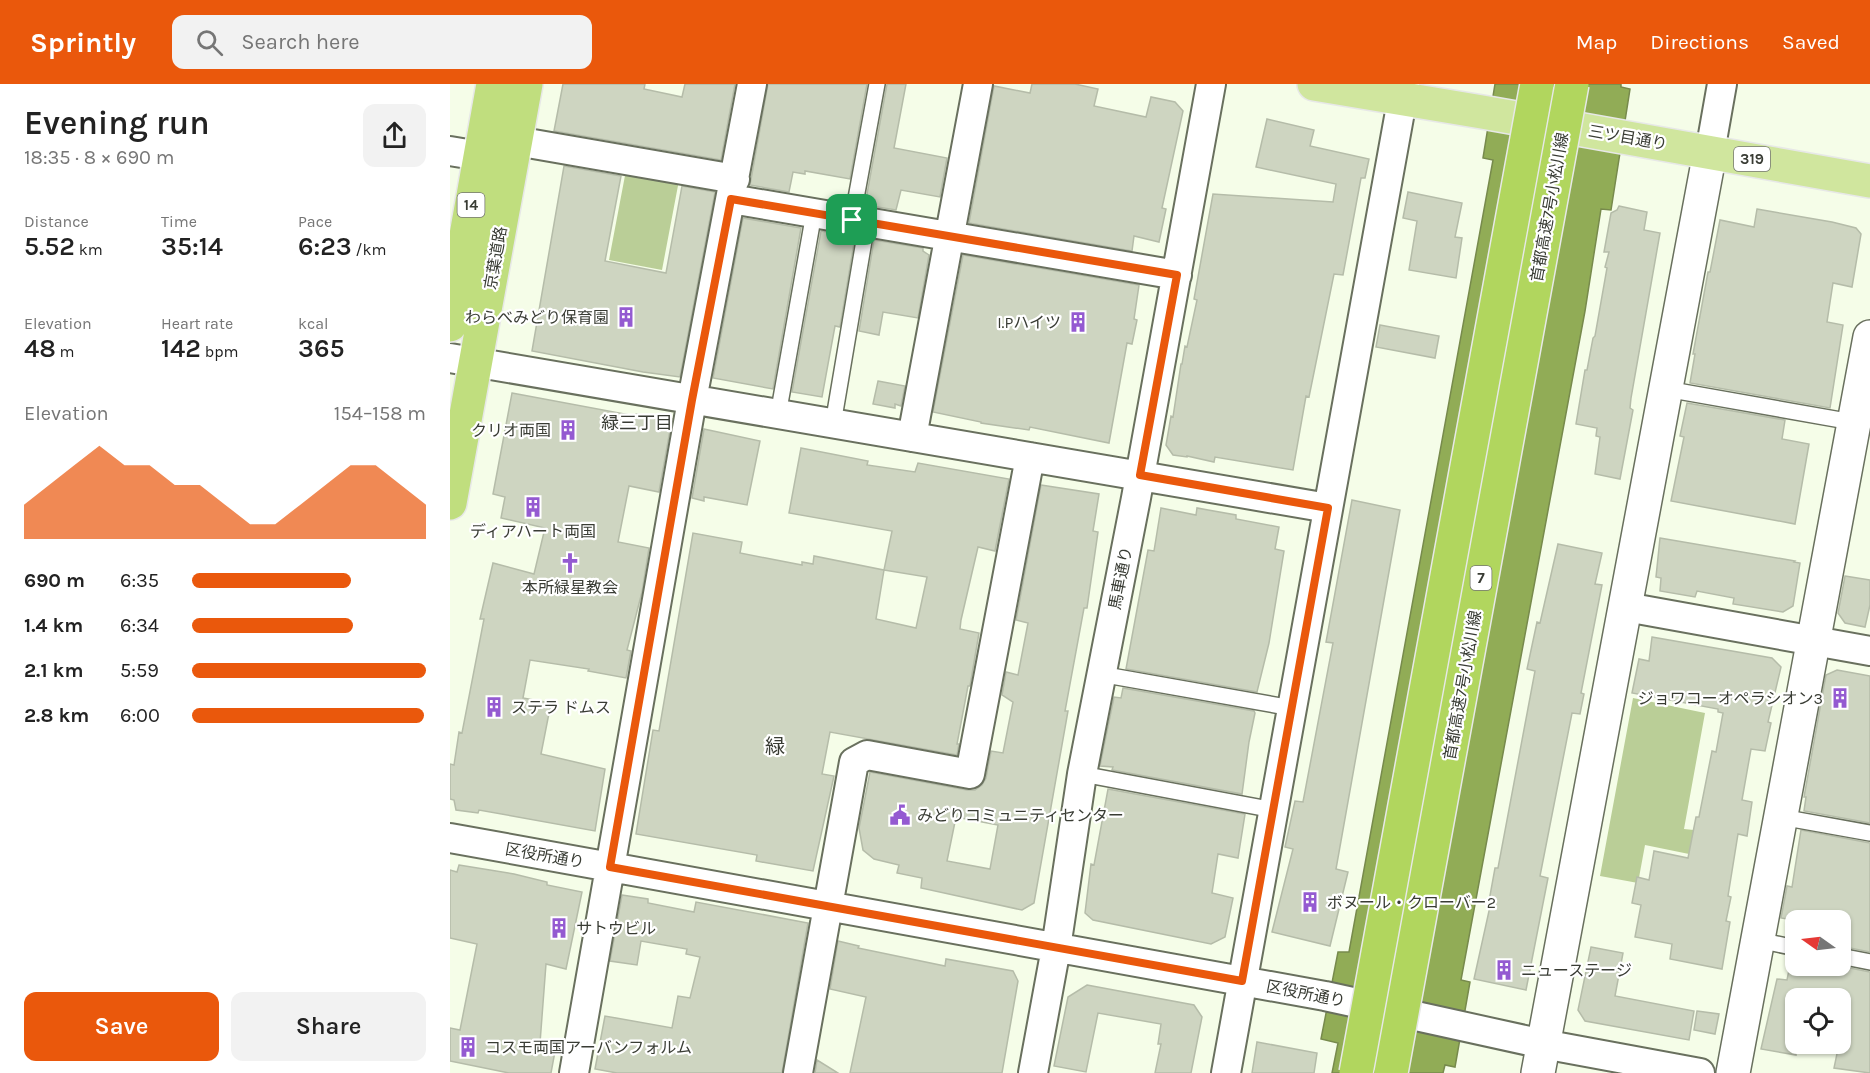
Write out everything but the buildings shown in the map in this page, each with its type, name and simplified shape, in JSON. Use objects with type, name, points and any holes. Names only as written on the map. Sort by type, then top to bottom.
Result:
[{"type":"highway","name":"京葉道路","points":[[450,325],[465,154],[493,84]]},
{"type":"highway","name":"京葉道路","points":[[450,503],[463,360],[516,141],[526,84]]},
{"type":"highway","name":"首都高速7号小松川線","points":[[1356,1073],[1537,84]]},
{"type":"highway","name":"首都高速7号小松川線","points":[[1391,1073],[1572,84]]},
{"type":"main road","name":"三ツ目通り","points":[[1314,84],[1404,92],[1482,112],[1870,181]]},
{"type":"street","points":[[574,1073],[692,400],[752,84]]},
{"type":"street","points":[[912,437],[978,84]]},
{"type":"street","name":"馬車通り","points":[[1033,1073],[1056,948],[1082,774],[1140,475],[1211,84]]},
{"type":"street","points":[[1541,1059],[1722,84]]},
{"type":"street","points":[[1226,1073],[1404,92]]},
{"type":"street","points":[[516,141],[733,189],[814,213],[1177,275]]},
{"type":"street","points":[[1733,1073],[1814,641],[1862,423],[1870,337]]},
{"type":"street","points":[[463,360],[1328,508]]},
{"type":"street","points":[[798,1073],[854,762],[867,755],[969,774],[1030,457]]},
{"type":"street","points":[[1626,607],[1870,651]]},
{"type":"street","name":"区役所通り","points":[[450,838],[1325,996],[1469,1027],[1541,1059],[1700,1073]]},
{"type":"lane","points":[[833,424],[877,84]]},
{"type":"lane","points":[[778,415],[814,213]]},
{"type":"lane","points":[[1666,389],[1862,423]]},
{"type":"lane","points":[[1100,674],[1292,708]]},
{"type":"lane","points":[[1082,774],[1274,810]]},
{"type":"lane","points":[[1781,817],[1870,832]]},
{"type":"lane","points":[[1758,940],[1785,946]]},
{"type":"lane","points":[[1851,959],[1870,962]]},
{"type":"shaded area","points":[[1495,84],[1621,84],[1621,87],[1630,89],[1611,210],[1601,209],[1585,311],[1461,980],[1470,982],[1455,1067],[1445,1065],[1443,1073],[1332,1073],[1338,1043],[1321,1039],[1338,952],[1349,952],[1493,160],[1483,158]]},
{"type":"shaded area","points":[[627,165],[680,175],[662,270],[609,260]]},
{"type":"shaded area","points":[[1633,698],[1705,713],[1684,829],[1694,830],[1689,854],[1645,845],[1638,883],[1600,876]]},
{"type":"place","name":"わらべみどり保育園","points":[[626,317]]},
{"type":"place","name":"I.Pハイツ","points":[[1078,322]]},
{"type":"place","name":"クリオ両国","points":[[568,430]]},
{"type":"place","name":"ディアハート両国","points":[[533,507]]},
{"type":"place","name":"本所緑星教会","points":[[570,563]]},
{"type":"place","name":"ジョワコーオペラシオン3","points":[[1840,698]]},
{"type":"place","name":"ステラ ドムス","points":[[494,707]]},
{"type":"place","name":"みどりコミュニティセンター","points":[[900,815]]},
{"type":"place","name":"ボヌール・クローバー2","points":[[1310,902]]},
{"type":"place","name":"サトウビル","points":[[559,928]]},
{"type":"place","name":"ニューステージ","points":[[1504,970]]},
{"type":"place","name":"コスモ両国アーバンフォルム","points":[[468,1047]]},
{"type":"district","name":"緑三丁目","points":[[637,423]]},
{"type":"district","name":"緑","points":[[775,746]]},
{"type":"route","points":[[731,199],[852,220],[1177,275],[1140,475],[1328,508],[1242,981],[610,867],[692,400],[731,199]]}]
